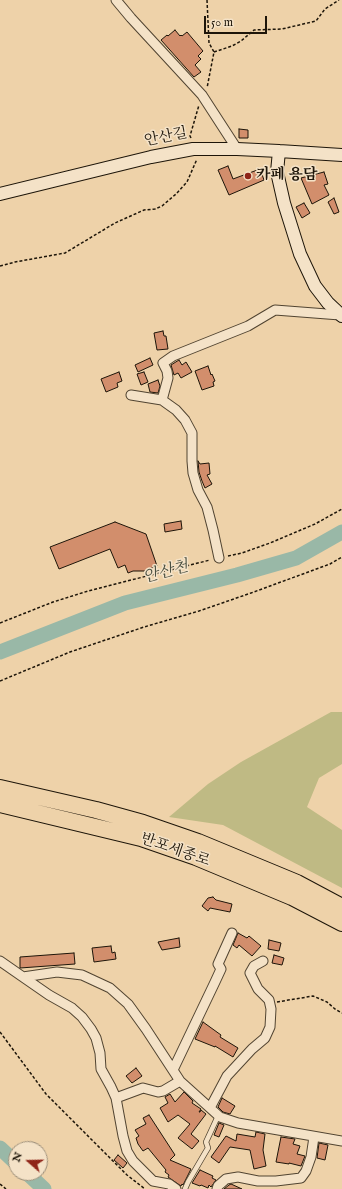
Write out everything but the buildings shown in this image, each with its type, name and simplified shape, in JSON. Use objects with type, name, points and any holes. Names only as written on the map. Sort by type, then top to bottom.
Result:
[{"type":"highway","name":"반포세종로","points":[[0,788],[130,820],[198,842],[297,883],[342,907]]},
{"type":"highway","name":"반포세종로","points":[[0,804],[141,838],[196,857],[292,897],[342,923]]},
{"type":"street","points":[[116,0],[202,95],[237,149]]},
{"type":"street","name":"안산길","points":[[0,194],[152,157],[193,149],[280,150],[342,155]]},
{"type":"street","points":[[280,150],[277,172],[284,203],[300,254],[315,286],[328,303],[341,315]]},
{"type":"street","points":[[162,400],[168,378],[167,371],[163,363],[173,356],[248,326],[275,310],[341,315]]},
{"type":"street","points":[[131,395],[162,400],[176,410],[185,420],[192,433],[193,473],[198,490],[206,507],[219,558]]},
{"type":"street","points":[[173,1070],[216,982],[221,969],[218,964],[232,933]]},
{"type":"street","points":[[0,961],[48,995],[72,1008],[82,1017],[96,1038],[100,1053],[101,1069],[116,1098],[123,1136],[133,1161],[153,1181],[169,1184],[176,1189]]},
{"type":"street","points":[[210,1108],[226,1076],[265,1038],[270,1027],[271,1009],[269,1000],[258,989],[250,973],[254,966],[263,961]]},
{"type":"street","points":[[23,978],[57,972],[82,975],[110,988],[128,1004],[180,1082],[218,1116],[238,1123],[342,1141]]},
{"type":"street","points":[[116,1098],[143,1088],[158,1092],[163,1091],[180,1082]]},
{"type":"street","points":[[217,1189],[218,1186],[226,1179],[238,1178],[258,1181],[281,1181],[301,1178],[306,1171],[311,1157],[314,1137]]},
{"type":"street","points":[[147,1189],[153,1181]]},
{"type":"lane","points":[[185,1189],[208,1148],[206,1142],[218,1116]]},
{"type":"path","points":[[214,52],[232,46],[241,41],[254,30],[282,28],[316,21],[325,9],[339,0]]},
{"type":"path","points":[[0,623],[53,602],[88,591],[242,553],[315,524],[342,509]]},
{"type":"path","points":[[0,681],[70,652],[251,593],[330,564],[342,557]]},
{"type":"path","points":[[270,1003],[313,996],[327,1002],[335,1010],[342,1013]]},
{"type":"path","points":[[0,1032],[46,1094],[127,1175],[147,1189]]},
{"type":"path","points":[[0,1184],[6,1189]]},
{"type":"shaded area","points":[[331,712],[342,712],[342,764],[319,778],[307,807],[342,830],[342,888],[223,825],[169,817],[208,784],[241,762]]},
{"type":"waterway","name":"안산천","points":[[0,652],[125,603],[237,575],[296,558],[342,532]]},
{"type":"waterway","points":[[0,1148],[8,1156]]},
{"type":"waterway","points":[[36,1181],[44,1189]]},
{"type":"place","name":"카페 용담","points":[[248,176]]}]
